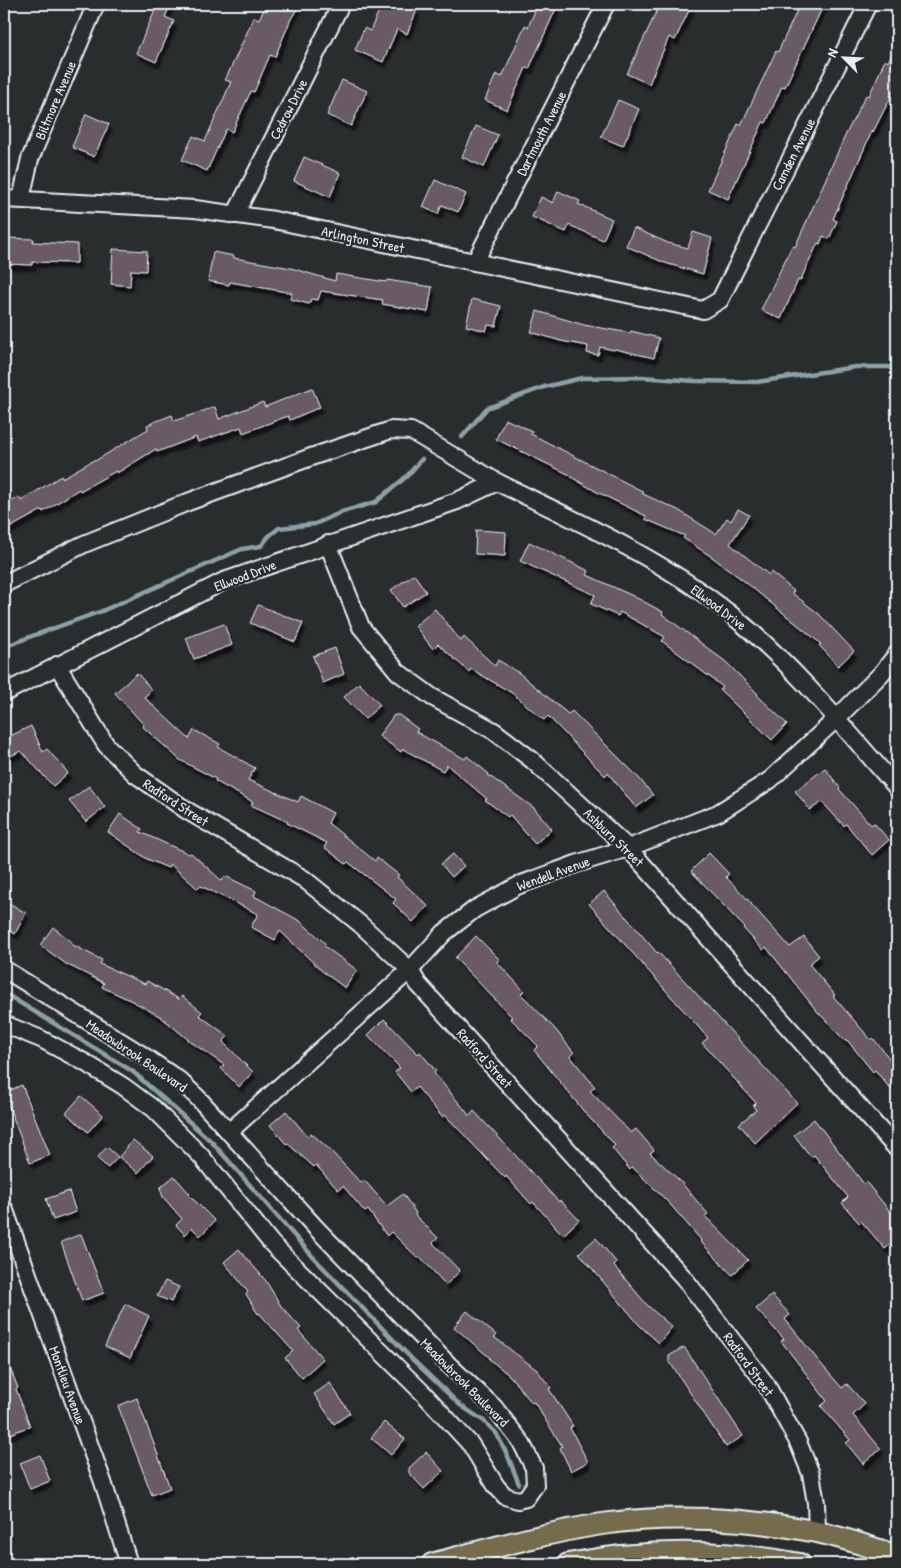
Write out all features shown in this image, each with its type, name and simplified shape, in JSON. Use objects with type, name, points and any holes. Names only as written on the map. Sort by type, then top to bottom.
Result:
[{"type":"main road","points":[[432,1564],[551,1534],[604,1524],[660,1519],[764,1524],[817,1532],[897,1556]]},
{"type":"main road","points":[[568,1564],[616,1557],[701,1553],[745,1555],[800,1564]]},
{"type":"street","name":"Biltmore Avenue","points":[[21,199],[30,160],[96,4]]},
{"type":"street","name":"Cedrow Drive","points":[[235,215],[341,4]]},
{"type":"street","name":"Dartmouth Avenue","points":[[475,262],[606,4]]},
{"type":"street","name":"Camden Avenue","points":[[715,303],[720,300],[868,4]]},
{"type":"street","name":"Arlington Street","points":[[4,199],[195,209],[274,220],[703,310],[715,303]]},
{"type":"street","name":"Ellwood Drive","points":[[4,584],[84,544],[188,502],[390,430],[411,431],[497,482],[631,548],[700,591],[773,650],[897,788]]},
{"type":"street","name":"Ellwood Drive","points":[[4,693],[224,581],[457,501],[497,482]]},
{"type":"street","name":"Ashburn Street","points":[[328,544],[361,627],[398,672],[432,697],[494,731],[532,760],[628,848],[897,1148]]},
{"type":"street","name":"Wendell Avenue","points":[[230,1131],[410,970],[444,933],[484,904],[518,885],[628,848],[718,813],[770,780],[836,719],[897,654]]},
{"type":"street","name":"Radford Street","points":[[56,665],[106,745],[135,774],[186,810],[304,879],[360,924],[410,970],[418,984],[684,1278],[766,1384],[798,1442],[811,1474],[816,1503],[817,1532]]},
{"type":"street","name":"Meadowbrook Boulevard","points":[[4,969],[142,1054],[179,1080],[230,1131],[316,1228],[449,1365],[504,1418],[521,1442],[534,1468],[535,1485],[526,1498],[518,1500],[505,1496],[496,1486],[470,1445],[418,1388],[272,1244],[202,1156],[154,1109],[123,1086],[84,1062],[41,1039],[4,1024]]},
{"type":"street","name":"Montlieu Avenue","points":[[4,1208],[103,1482],[128,1564]]},
{"type":"building","points":[[158,4],[171,4],[165,17],[174,21],[156,62],[136,53]]},
{"type":"building","points":[[267,4],[300,4],[291,19],[275,57],[270,55],[254,92],[251,91],[232,132],[226,129],[207,171],[182,160],[193,136],[205,141],[231,82],[225,80],[254,17],[259,19]]},
{"type":"building","points":[[382,4],[404,4],[417,10],[407,34],[397,29],[383,62],[355,50],[364,28],[370,31]]},
{"type":"building","points":[[538,4],[558,4],[529,69],[526,68],[507,110],[485,100],[496,74],[502,77],[525,25],[528,27]]},
{"type":"building","points":[[660,4],[692,4],[675,40],[669,37],[649,84],[627,74]]},
{"type":"building","points":[[800,4],[824,4],[785,87],[782,86],[766,123],[763,122],[728,199],[708,190],[738,124],[741,125]]},
{"type":"building","points":[[897,41],[897,85],[872,131],[833,219],[837,221],[829,239],[823,236],[820,244],[818,243],[800,281],[798,280],[781,319],[761,310],[792,246],[795,247],[846,134],[866,95],[869,96],[885,60],[888,62]]},
{"type":"building","points":[[342,80],[367,91],[351,126],[327,115]]},
{"type":"building","points":[[618,100],[639,109],[623,146],[601,137]]},
{"type":"building","points":[[86,114],[109,124],[94,157],[72,147]]},
{"type":"building","points":[[476,126],[498,135],[484,167],[462,157]]},
{"type":"building","points":[[304,157],[340,173],[330,197],[294,181]]},
{"type":"building","points":[[435,180],[466,194],[458,212],[442,205],[438,214],[423,207]]},
{"type":"building","points":[[558,191],[580,201],[578,204],[612,219],[603,240],[569,225],[566,232],[532,217],[541,197],[553,203]]},
{"type":"building","points":[[634,228],[668,243],[688,248],[693,232],[712,238],[703,274],[665,263],[626,246]]},
{"type":"building","points":[[4,238],[34,239],[33,242],[77,244],[77,263],[32,262],[32,265],[4,264]]},
{"type":"building","points":[[113,249],[147,251],[146,271],[131,270],[130,286],[111,284]]},
{"type":"building","points":[[213,252],[234,256],[234,258],[291,268],[335,281],[336,274],[432,287],[428,312],[382,304],[383,300],[321,291],[318,300],[311,299],[309,304],[290,299],[292,293],[230,282],[229,285],[208,281]]},
{"type":"building","points":[[472,299],[501,306],[496,326],[488,325],[486,331],[466,326]]},
{"type":"building","points":[[537,311],[584,325],[630,333],[631,331],[659,338],[654,358],[600,347],[598,355],[587,353],[588,346],[561,341],[531,332]]},
{"type":"building","points":[[312,388],[320,407],[290,420],[288,416],[243,433],[241,427],[198,442],[196,437],[157,452],[156,449],[117,473],[116,471],[80,491],[79,489],[43,512],[42,510],[4,531],[4,506],[19,497],[21,501],[61,476],[62,478],[95,461],[148,429],[147,425],[172,415],[174,421],[215,407],[219,419],[263,402],[265,407]]},
{"type":"building","points":[[505,419],[532,431],[531,434],[644,492],[643,494],[678,510],[716,534],[727,518],[731,521],[738,509],[749,515],[730,544],[769,575],[771,572],[794,591],[792,593],[819,614],[854,651],[838,666],[819,645],[821,644],[744,581],[683,538],[685,536],[645,519],[646,516],[597,492],[572,476],[496,439]]},
{"type":"building","points":[[476,530],[506,532],[505,556],[475,554]]},
{"type":"building","points":[[529,542],[589,571],[587,575],[663,612],[662,614],[726,662],[787,724],[772,740],[720,690],[723,687],[662,641],[665,637],[620,612],[618,616],[591,604],[595,595],[520,561]]},
{"type":"building","points":[[414,574],[426,592],[403,607],[391,590]]},
{"type":"building","points":[[258,605],[303,623],[295,642],[250,623]]},
{"type":"building","points":[[435,609],[461,641],[464,637],[495,666],[498,660],[519,673],[568,714],[572,711],[638,777],[653,795],[636,808],[608,773],[605,776],[548,716],[544,720],[512,693],[471,669],[469,672],[438,644],[433,649],[415,626]]},
{"type":"building","points":[[224,624],[232,645],[194,659],[186,638]]},
{"type":"building","points":[[335,648],[344,674],[323,683],[313,656]]},
{"type":"building","points":[[137,673],[152,690],[144,697],[189,739],[194,730],[220,744],[218,747],[255,768],[248,780],[298,802],[301,796],[333,813],[328,823],[375,861],[377,858],[399,875],[397,877],[428,906],[413,922],[393,903],[396,899],[348,862],[346,864],[324,847],[327,843],[251,805],[253,802],[180,760],[143,727],[144,725],[115,693]]},
{"type":"building","points":[[359,683],[380,705],[365,719],[344,697]]},
{"type":"building","points":[[394,715],[399,715],[418,729],[416,732],[465,759],[467,756],[488,775],[534,808],[552,829],[535,844],[510,815],[508,817],[485,800],[487,799],[447,765],[443,771],[403,749],[401,752],[379,736]]},
{"type":"building","points":[[31,726],[43,752],[47,749],[68,773],[53,786],[21,751],[4,759],[4,739]]},
{"type":"building","points":[[825,768],[839,789],[871,825],[874,823],[889,840],[872,855],[846,824],[844,826],[822,802],[810,810],[795,791]]},
{"type":"building","points":[[89,786],[105,807],[86,822],[69,801]]},
{"type":"building","points":[[120,814],[142,829],[140,832],[189,854],[191,853],[222,881],[225,876],[256,891],[254,896],[300,921],[326,944],[324,946],[357,970],[345,988],[322,971],[280,931],[275,940],[251,927],[258,914],[201,886],[198,889],[170,864],[168,868],[147,859],[108,832]]},
{"type":"building","points":[[709,853],[729,874],[726,877],[790,947],[804,937],[819,956],[809,964],[835,995],[833,996],[871,1040],[873,1038],[897,1068],[897,1097],[875,1070],[873,1072],[847,1040],[845,1041],[816,1010],[766,947],[763,950],[691,871]]},
{"type":"building","points":[[453,854],[464,866],[452,877],[441,864]]},
{"type":"building","points":[[604,891],[657,953],[797,1103],[755,1143],[739,1124],[756,1110],[753,1106],[756,1103],[702,1043],[708,1038],[589,904]]},
{"type":"building","points":[[4,900],[26,913],[15,934],[4,927]]},
{"type":"building","points":[[53,927],[72,942],[71,944],[102,960],[100,964],[145,984],[147,981],[179,999],[182,996],[202,1012],[199,1015],[228,1036],[223,1042],[253,1072],[239,1087],[221,1068],[224,1065],[191,1042],[161,1017],[102,987],[104,983],[66,964],[40,945]]},
{"type":"building","points":[[476,936],[499,959],[497,962],[524,991],[521,994],[555,1029],[574,1053],[570,1056],[595,1087],[590,1091],[631,1133],[636,1129],[654,1150],[650,1153],[679,1180],[708,1214],[705,1216],[748,1260],[732,1275],[700,1241],[668,1202],[632,1167],[630,1170],[612,1148],[615,1145],[586,1114],[534,1050],[538,1046],[455,958]]},
{"type":"building","points":[[384,1019],[418,1054],[420,1052],[436,1071],[434,1073],[470,1116],[474,1111],[559,1202],[560,1200],[579,1220],[563,1235],[533,1202],[531,1204],[445,1115],[442,1117],[417,1087],[411,1092],[395,1072],[400,1068],[368,1035]]},
{"type":"building","points":[[22,1085],[50,1155],[30,1163],[4,1093]]},
{"type":"building","points":[[81,1096],[103,1115],[88,1132],[66,1113]]},
{"type":"building","points":[[286,1111],[308,1137],[311,1133],[361,1183],[364,1180],[387,1206],[403,1194],[416,1213],[415,1215],[438,1238],[433,1243],[460,1271],[446,1285],[420,1257],[418,1258],[391,1232],[387,1236],[368,1210],[365,1212],[343,1186],[338,1190],[316,1165],[314,1167],[286,1144],[270,1125]]},
{"type":"building","points":[[814,1119],[864,1184],[866,1182],[897,1220],[897,1238],[885,1249],[861,1221],[859,1223],[842,1203],[848,1197],[814,1155],[811,1157],[794,1135]]},
{"type":"building","points":[[133,1140],[153,1156],[138,1173],[119,1157]]},
{"type":"building","points":[[107,1147],[118,1157],[108,1168],[97,1158]]},
{"type":"building","points":[[174,1176],[189,1195],[215,1221],[200,1236],[192,1228],[185,1235],[176,1225],[182,1219],[163,1197],[160,1188]]},
{"type":"building","points":[[69,1191],[76,1212],[53,1220],[46,1199]]},
{"type":"building","points":[[81,1234],[104,1293],[82,1301],[61,1242]]},
{"type":"building","points":[[596,1238],[617,1263],[614,1266],[648,1306],[672,1327],[659,1343],[641,1327],[579,1253]]},
{"type":"building","points":[[239,1249],[266,1281],[281,1306],[301,1328],[298,1330],[323,1359],[302,1378],[285,1358],[293,1351],[258,1314],[246,1294],[248,1292],[224,1262]]},
{"type":"building","points":[[165,1281],[179,1287],[171,1302],[157,1296]]},
{"type":"building","points":[[772,1295],[790,1315],[785,1319],[821,1364],[842,1388],[847,1384],[865,1404],[853,1415],[881,1449],[863,1464],[846,1443],[850,1440],[821,1406],[827,1401],[781,1341],[784,1339],[756,1309]]},
{"type":"building","points":[[125,1304],[149,1316],[130,1358],[105,1346]]},
{"type":"building","points":[[467,1311],[496,1335],[494,1337],[537,1370],[551,1388],[549,1389],[573,1426],[570,1428],[588,1462],[571,1471],[560,1448],[562,1446],[534,1402],[532,1403],[510,1376],[454,1327]]},
{"type":"building","points":[[684,1347],[743,1436],[726,1447],[669,1361],[669,1356]]},
{"type":"building","points":[[4,1353],[30,1426],[10,1434],[4,1417]]},
{"type":"building","points":[[330,1383],[350,1413],[334,1424],[314,1394]]},
{"type":"building","points":[[137,1398],[170,1488],[152,1495],[118,1406]]},
{"type":"building","points":[[384,1422],[405,1439],[391,1455],[371,1438]]},
{"type":"building","points":[[426,1452],[443,1471],[424,1489],[409,1473],[409,1468]]},
{"type":"building","points":[[40,1455],[50,1481],[30,1489],[20,1463]]},
{"type":"waterway","points":[[462,437],[487,408],[544,387],[582,378],[641,377],[695,381],[757,382],[855,367],[897,367]]},
{"type":"waterway","points":[[4,647],[102,611],[242,549],[261,546],[279,528],[315,524],[342,512],[376,502],[407,476],[422,459]]},
{"type":"waterway","points":[[4,993],[132,1071],[212,1142],[313,1257],[412,1359],[460,1405],[484,1421],[496,1433],[519,1484]]}]
